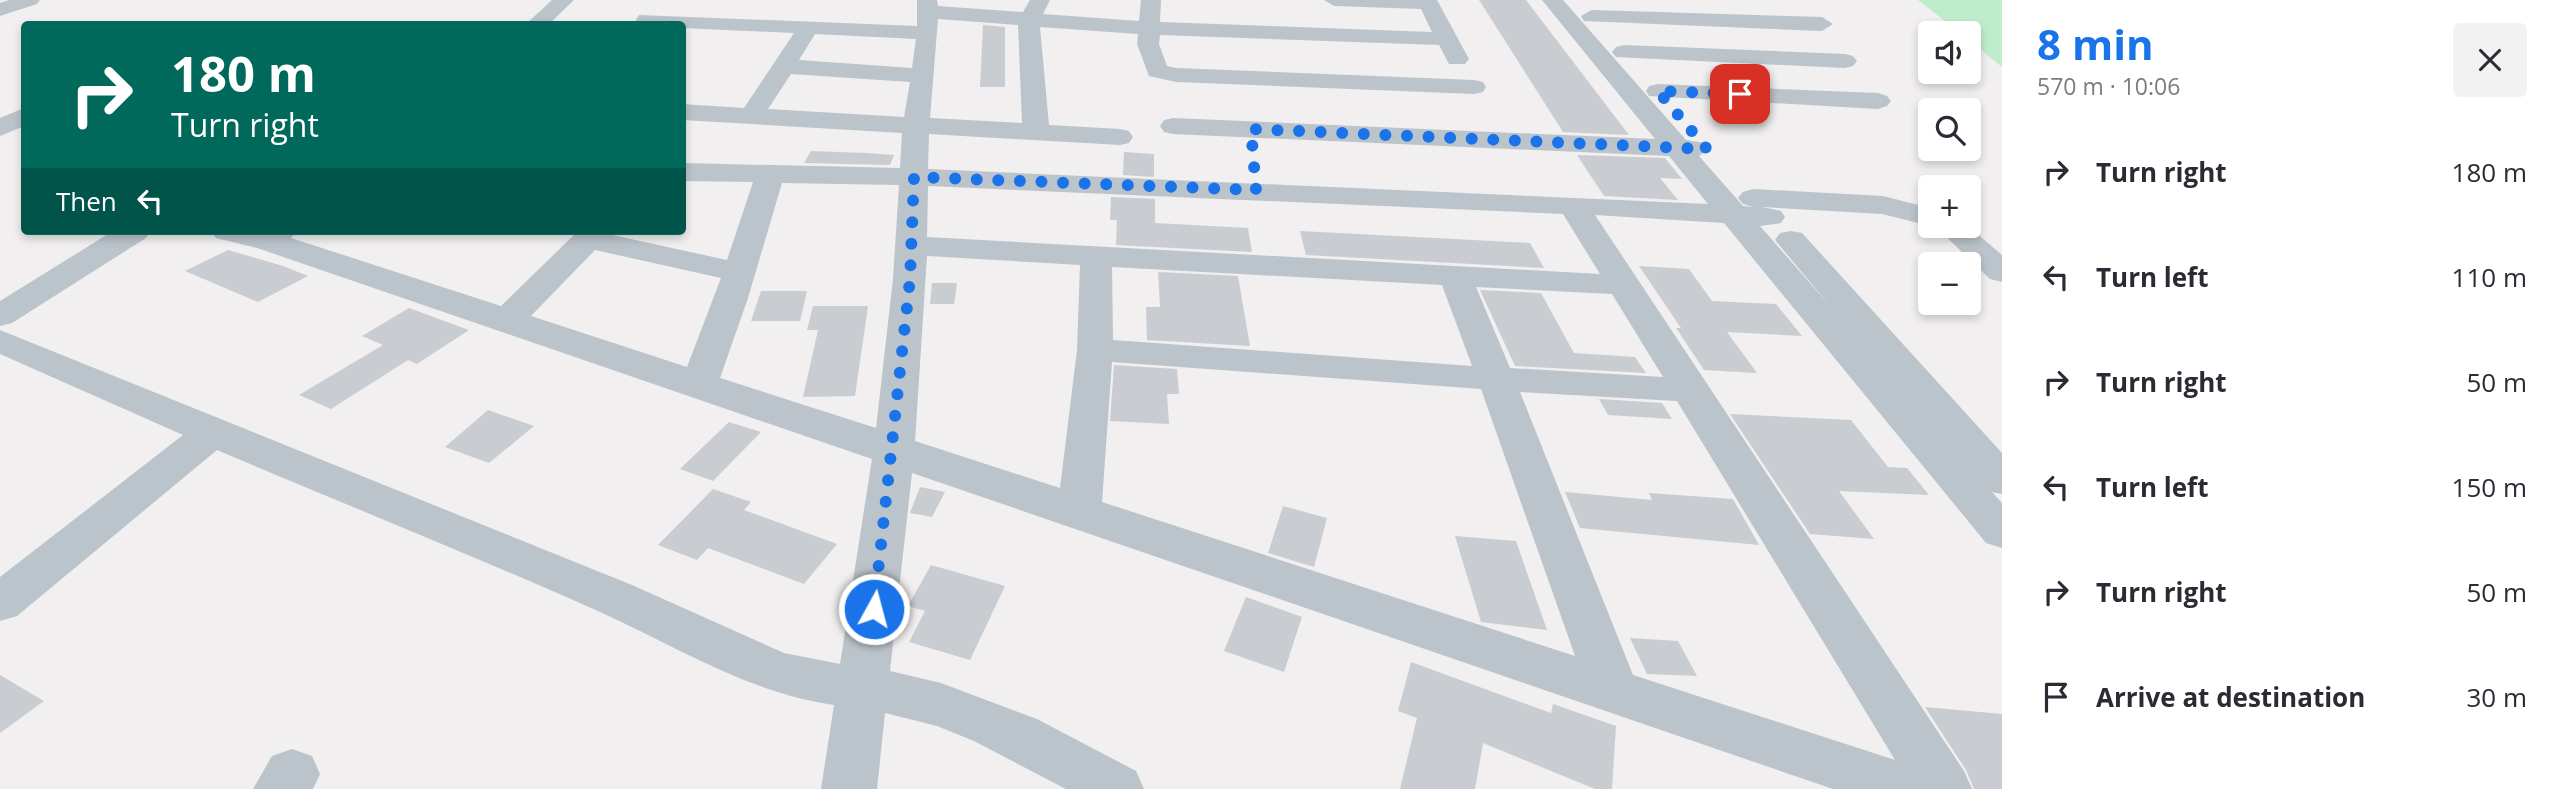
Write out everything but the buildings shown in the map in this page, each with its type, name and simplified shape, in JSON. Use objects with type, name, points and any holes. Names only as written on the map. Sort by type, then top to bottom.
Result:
[{"type":"street","points":[[0,10],[30,0]]},
{"type":"street","points":[[540,21],[564,0]]},
{"type":"street","points":[[647,21],[668,0]]},
{"type":"street","points":[[1152,0],[1147,29],[1148,44],[1157,71],[1176,75],[1474,87]]},
{"type":"street","points":[[1334,0],[1428,2],[1445,39],[1495,121]]},
{"type":"street","points":[[1674,0],[1695,20]]},
{"type":"street","points":[[1573,6],[1695,20],[1822,24]]},
{"type":"street","points":[[1573,6],[1624,52],[1658,91],[1692,148]]},
{"type":"street","points":[[1573,6],[1692,148],[1753,210],[2002,480]]},
{"type":"street","points":[[686,23],[809,27],[928,15],[1035,10],[1147,29],[1445,39]]},
{"type":"street","points":[[1035,10],[1036,131]]},
{"type":"street","points":[[849,789],[894,448],[912,246],[916,127],[928,15]]},
{"type":"street","points":[[751,116],[809,27]]},
{"type":"street","points":[[1624,52],[1845,61]]},
{"type":"street","points":[[784,66],[922,76]]},
{"type":"street","points":[[1658,91],[1878,101]]},
{"type":"street","points":[[686,112],[1120,137]]},
{"type":"street","points":[[0,128],[21,118]]},
{"type":"street","points":[[686,172],[914,177],[1254,159],[1495,121],[1692,148]]},
{"type":"street","points":[[1173,126],[1254,159],[1573,205],[1753,210],[1883,205],[1918,214]]},
{"type":"street","points":[[699,384],[731,298],[770,174]]},
{"type":"street","points":[[1573,205],[1944,789]]},
{"type":"street","points":[[1753,210],[2002,532]]},
{"type":"street","points":[[0,316],[129,235]]},
{"type":"street","points":[[507,320],[592,235],[737,272]]},
{"type":"street","points":[[275,236],[507,320],[1907,789]]},
{"type":"street","points":[[1964,238],[2002,272]]},
{"type":"street","points":[[912,246],[1625,285]]},
{"type":"street","points":[[1079,512],[1095,350],[1096,257]]},
{"type":"street","points":[[1455,276],[1614,692]]},
{"type":"street","points":[[0,341],[212,433],[637,607],[769,669],[864,689],[913,696],[955,710],[1037,743],[1116,789]]},
{"type":"street","points":[[1095,350],[1689,390]]},
{"type":"street","points":[[0,603],[212,433]]},
{"type":"green space","points":[[1918,0],[2002,0],[2002,67],[1981,50],[1981,21],[1945,21]]},
{"type":"route","points":[[874,609],[894,448],[910,279],[914,177],[1256,190],[1251,129],[1707,149],[1658,91],[1740,94]]}]
